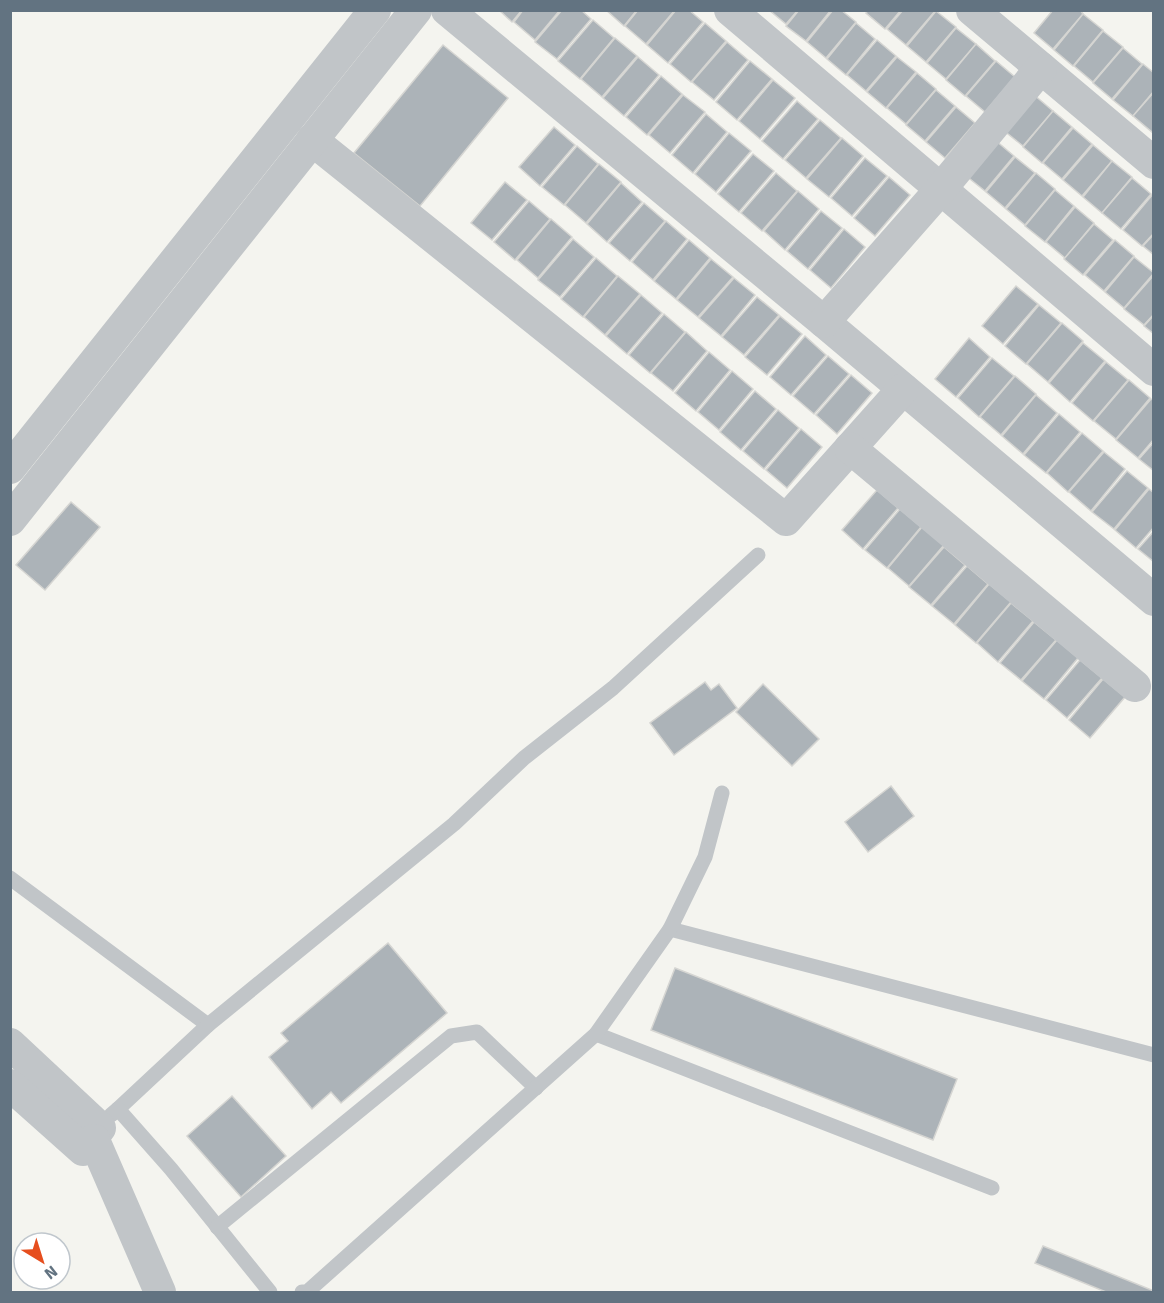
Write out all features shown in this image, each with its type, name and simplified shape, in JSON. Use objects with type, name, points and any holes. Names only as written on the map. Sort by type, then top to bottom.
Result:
[{"type":"street","points":[[10,468],[375,10]]},
{"type":"street","points":[[10,520],[416,10]]},
{"type":"street","points":[[447,10],[824,322],[1154,600]]},
{"type":"street","points":[[730,10],[1154,370]]},
{"type":"street","points":[[972,10],[1154,163]]},
{"type":"street","points":[[824,322],[940,189],[1041,68]]},
{"type":"street","points":[[312,140],[786,520],[903,389]]},
{"type":"street","points":[[850,448],[1135,686]]},
{"type":"street","points":[[10,1044],[99,1132],[160,1293]]},
{"type":"street","points":[[10,1085],[99,1132]]},
{"type":"lane","points":[[270,1293],[171,1169],[99,1132],[208,1025],[454,824],[524,758],[613,688],[758,555]]},
{"type":"lane","points":[[302,1293],[307,1292],[596,1034],[670,929],[705,857],[722,793]]},
{"type":"lane","points":[[10,878],[208,1025]]},
{"type":"lane","points":[[670,929],[1154,1055]]},
{"type":"lane","points":[[217,1227],[451,1035],[477,1032],[536,1088]]},
{"type":"lane","points":[[596,1034],[992,1188]]},
{"type":"building","points":[[499,10],[522,10],[512,22]]},
{"type":"building","points":[[523,10],[560,10],[535,40],[514,22]]},
{"type":"building","points":[[562,10],[581,10],[591,19],[557,59],[535,42]]},
{"type":"building","points":[[606,10],[637,10],[624,26]]},
{"type":"building","points":[[638,10],[675,10],[646,44],[625,26]]},
{"type":"building","points":[[676,10],[689,10],[703,22],[668,63],[647,45]]},
{"type":"building","points":[[769,10],[798,10],[786,24]]},
{"type":"building","points":[[799,10],[831,10],[806,41],[786,26]]},
{"type":"building","points":[[833,10],[841,10],[856,22],[826,58],[807,42]]},
{"type":"building","points":[[868,10],[901,10],[885,29],[866,13]]},
{"type":"building","points":[[903,10],[936,10],[906,45],[887,29]]},
{"type":"building","points":[[1053,10],[1080,10],[1083,14],[1053,49],[1034,33]]},
{"type":"building","points":[[936,11],[956,27],[926,62],[907,46]]},
{"type":"building","points":[[1083,14],[1103,30],[1073,66],[1054,50]]},
{"type":"building","points":[[593,20],[614,38],[580,79],[558,61]]},
{"type":"building","points":[[705,23],[726,41],[691,82],[670,64]]},
{"type":"building","points":[[856,23],[875,39],[846,75],[827,59]]},
{"type":"building","points":[[956,28],[976,44],[946,79],[927,63]]},
{"type":"building","points":[[1103,31],[1123,47],[1093,82],[1074,66]]},
{"type":"building","points":[[615,38],[637,56],[602,97],[581,79]]},
{"type":"building","points":[[877,40],[896,56],[866,91],[847,75]]},
{"type":"building","points":[[727,42],[748,60],[714,100],[692,82]]},
{"type":"building","points":[[976,44],[995,61],[965,96],[946,80]]},
{"type":"building","points":[[443,45],[508,98],[420,206],[354,153]]},
{"type":"building","points":[[1123,48],[1142,64],[1112,99],[1093,83]]},
{"type":"building","points":[[638,57],[659,75],[624,116],[603,98]]},
{"type":"building","points":[[897,57],[916,72],[886,108],[867,92]]},
{"type":"building","points":[[750,61],[772,79],[737,120],[716,102]]},
{"type":"building","points":[[996,61],[1015,77],[985,112],[966,96]]},
{"type":"building","points":[[1143,64],[1154,73],[1154,91],[1133,116],[1113,100]]},
{"type":"building","points":[[917,73],[936,89],[906,124],[887,108]]},
{"type":"building","points":[[661,76],[682,94],[647,135],[626,117]]},
{"type":"building","points":[[773,80],[795,98],[760,139],[739,121]]},
{"type":"building","points":[[936,90],[955,106],[925,141],[906,125]]},
{"type":"building","points":[[1154,92],[1154,131],[1152,132],[1133,116]]},
{"type":"building","points":[[1033,94],[1053,111],[1023,146],[1003,130]]},
{"type":"building","points":[[683,95],[705,112],[670,153],[649,135]]},
{"type":"building","points":[[797,101],[818,119],[783,159],[762,141]]},
{"type":"building","points":[[956,107],[975,123],[945,158],[926,142]]},
{"type":"building","points":[[1053,111],[1072,127],[1042,163],[1023,147]]},
{"type":"building","points":[[706,114],[727,132],[693,173],[672,155]]},
{"type":"building","points":[[820,120],[841,138],[806,178],[785,160]]},
{"type":"building","points":[[554,127],[575,145],[540,186],[519,167]]},
{"type":"building","points":[[1073,128],[1092,144],[1062,179],[1043,163]]},
{"type":"building","points":[[729,133],[751,151],[716,192],[695,174]]},
{"type":"building","points":[[842,138],[863,156],[829,197],[807,179]]},
{"type":"building","points":[[995,140],[1014,156],[985,191],[965,175]]},
{"type":"building","points":[[1093,145],[1112,161],[1082,196],[1063,180]]},
{"type":"building","points":[[577,146],[598,164],[564,205],[542,187]]},
{"type":"building","points":[[753,154],[774,171],[739,212],[718,194]]},
{"type":"building","points":[[1015,157],[1035,173],[1005,208],[986,192]]},
{"type":"building","points":[[865,158],[887,176],[852,216],[831,198]]},
{"type":"building","points":[[1112,161],[1132,177],[1102,213],[1083,197]]},
{"type":"building","points":[[599,164],[621,182],[586,223],[565,205]]},
{"type":"building","points":[[776,173],[797,191],[762,231],[741,213]]},
{"type":"building","points":[[1036,173],[1055,189],[1025,225],[1006,209]]},
{"type":"building","points":[[889,177],[910,195],[875,236],[854,218]]},
{"type":"building","points":[[1132,178],[1151,194],[1121,229],[1102,213]]},
{"type":"building","points":[[505,182],[527,200],[492,240],[471,223]]},
{"type":"building","points":[[621,183],[642,202],[607,242],[587,224]]},
{"type":"building","points":[[1055,190],[1074,206],[1045,242],[1025,226]]},
{"type":"building","points":[[798,191],[819,209],[785,250],[764,231]]},
{"type":"building","points":[[1153,194],[1154,233],[1142,246],[1123,230]]},
{"type":"building","points":[[529,201],[550,219],[515,260],[494,242]]},
{"type":"building","points":[[644,203],[665,221],[630,261],[609,243]]},
{"type":"building","points":[[1075,207],[1094,223],[1065,258],[1046,242]]},
{"type":"building","points":[[821,211],[842,228],[808,269],[787,251]]},
{"type":"building","points":[[551,219],[572,237],[538,278],[517,260]]},
{"type":"building","points":[[666,221],[687,239],[653,280],[632,262]]},
{"type":"building","points":[[1094,224],[1113,240],[1083,275],[1064,259]]},
{"type":"building","points":[[844,229],[865,247],[831,288],[810,270]]},
{"type":"building","points":[[1154,234],[1154,255],[1143,246]]},
{"type":"building","points":[[573,239],[594,257],[560,297],[538,280]]},
{"type":"building","points":[[689,240],[710,258],[676,299],[654,281]]},
{"type":"building","points":[[1115,240],[1134,256],[1104,291],[1085,275]]},
{"type":"building","points":[[1134,257],[1154,273],[1124,308],[1105,292]]},
{"type":"building","points":[[596,258],[617,276],[583,317],[561,299]]},
{"type":"building","points":[[711,259],[733,277],[698,317],[677,300]]},
{"type":"building","points":[[1154,275],[1154,314],[1144,325],[1124,309]]},
{"type":"building","points":[[618,276],[640,294],[605,335],[584,317]]},
{"type":"building","points":[[734,278],[755,295],[721,336],[699,318]]},
{"type":"building","points":[[1016,286],[1038,304],[1003,344],[982,326]]},
{"type":"building","points":[[641,295],[662,313],[627,354],[606,336]]},
{"type":"building","points":[[757,297],[779,315],[744,355],[722,337]]},
{"type":"building","points":[[1039,305],[1061,323],[1026,364],[1005,346]]},
{"type":"building","points":[[664,314],[685,332],[650,373],[629,355]]},
{"type":"building","points":[[1154,315],[1154,334],[1144,326]]},
{"type":"building","points":[[780,316],[802,334],[767,375],[745,357]]},
{"type":"building","points":[[1062,323],[1083,341],[1048,382],[1027,364]]},
{"type":"building","points":[[686,332],[707,351],[673,391],[651,373]]},
{"type":"building","points":[[805,336],[826,355],[791,395],[770,377]]},
{"type":"building","points":[[969,338],[990,357],[956,397],[935,379]]},
{"type":"building","points":[[1083,343],[1105,361],[1070,402],[1049,383]]},
{"type":"building","points":[[709,352],[730,370],[696,411],[675,393]]},
{"type":"building","points":[[828,356],[849,374],[814,414],[793,396]]},
{"type":"building","points":[[992,358],[1014,376],[979,417],[958,398]]},
{"type":"building","points":[[1106,362],[1128,380],[1093,421],[1072,403]]},
{"type":"building","points":[[732,371],[753,389],[719,430],[698,412]]},
{"type":"building","points":[[851,375],[872,393],[837,434],[816,415]]},
{"type":"building","points":[[1015,376],[1036,394],[1001,435],[980,417]]},
{"type":"building","points":[[1129,380],[1150,398],[1116,439],[1094,421]]},
{"type":"building","points":[[755,391],[776,409],[741,450],[720,432]]},
{"type":"building","points":[[1036,395],[1057,413],[1023,454],[1002,436]]},
{"type":"building","points":[[1151,399],[1154,401],[1154,439],[1138,458],[1116,440]]},
{"type":"building","points":[[778,410],[799,428],[764,469],[743,451]]},
{"type":"building","points":[[1059,414],[1080,432],[1046,473],[1024,455]]},
{"type":"building","points":[[801,429],[822,447],[787,488],[766,470]]},
{"type":"building","points":[[1082,433],[1103,451],[1068,492],[1047,473]]},
{"type":"building","points":[[1154,442],[1154,471],[1139,459]]},
{"type":"building","points":[[1104,452],[1125,469],[1091,511],[1069,492]]},
{"type":"building","points":[[1127,471],[1148,488],[1114,529],[1092,512]]},
{"type":"building","points":[[1149,489],[1154,493],[1154,527],[1136,548],[1115,530]]},
{"type":"building","points":[[877,490],[898,508],[863,549],[842,530]]},
{"type":"building","points":[[71,502],[100,527],[45,590],[16,565]]},
{"type":"building","points":[[900,509],[921,527],[887,568],[865,550]]},
{"type":"building","points":[[922,527],[944,545],[909,586],[888,568]]},
{"type":"building","points":[[1154,531],[1154,562],[1138,549]]},
{"type":"building","points":[[944,547],[965,565],[931,605],[909,587]]},
{"type":"building","points":[[967,566],[988,584],[954,624],[932,606]]},
{"type":"building","points":[[989,584],[1011,602],[976,643],[955,625]]},
{"type":"building","points":[[1011,603],[1033,621],[998,662],[977,643]]},
{"type":"building","points":[[1034,622],[1056,640],[1021,680],[1000,663]]},
{"type":"building","points":[[1057,640],[1078,658],[1044,699],[1022,681]]},
{"type":"building","points":[[1080,660],[1102,678],[1067,718],[1046,700]]},
{"type":"building","points":[[1103,679],[1125,697],[1090,738],[1069,720]]},
{"type":"building","points":[[705,682],[711,690],[719,684],[737,708],[674,755],[650,723]]},
{"type":"building","points":[[763,684],[819,739],[792,766],[736,712]]},
{"type":"building","points":[[891,786],[914,816],[868,852],[845,822]]},
{"type":"building","points":[[388,943],[447,1013],[341,1103],[331,1092],[312,1109],[269,1057],[288,1041],[281,1033]]},
{"type":"building","points":[[675,968],[957,1079],[933,1140],[651,1030]]},
{"type":"building","points":[[232,1096],[286,1156],[241,1197],[187,1136]]},
{"type":"building","points":[[1043,1246],[1154,1292],[1106,1292],[1035,1263]]}]
